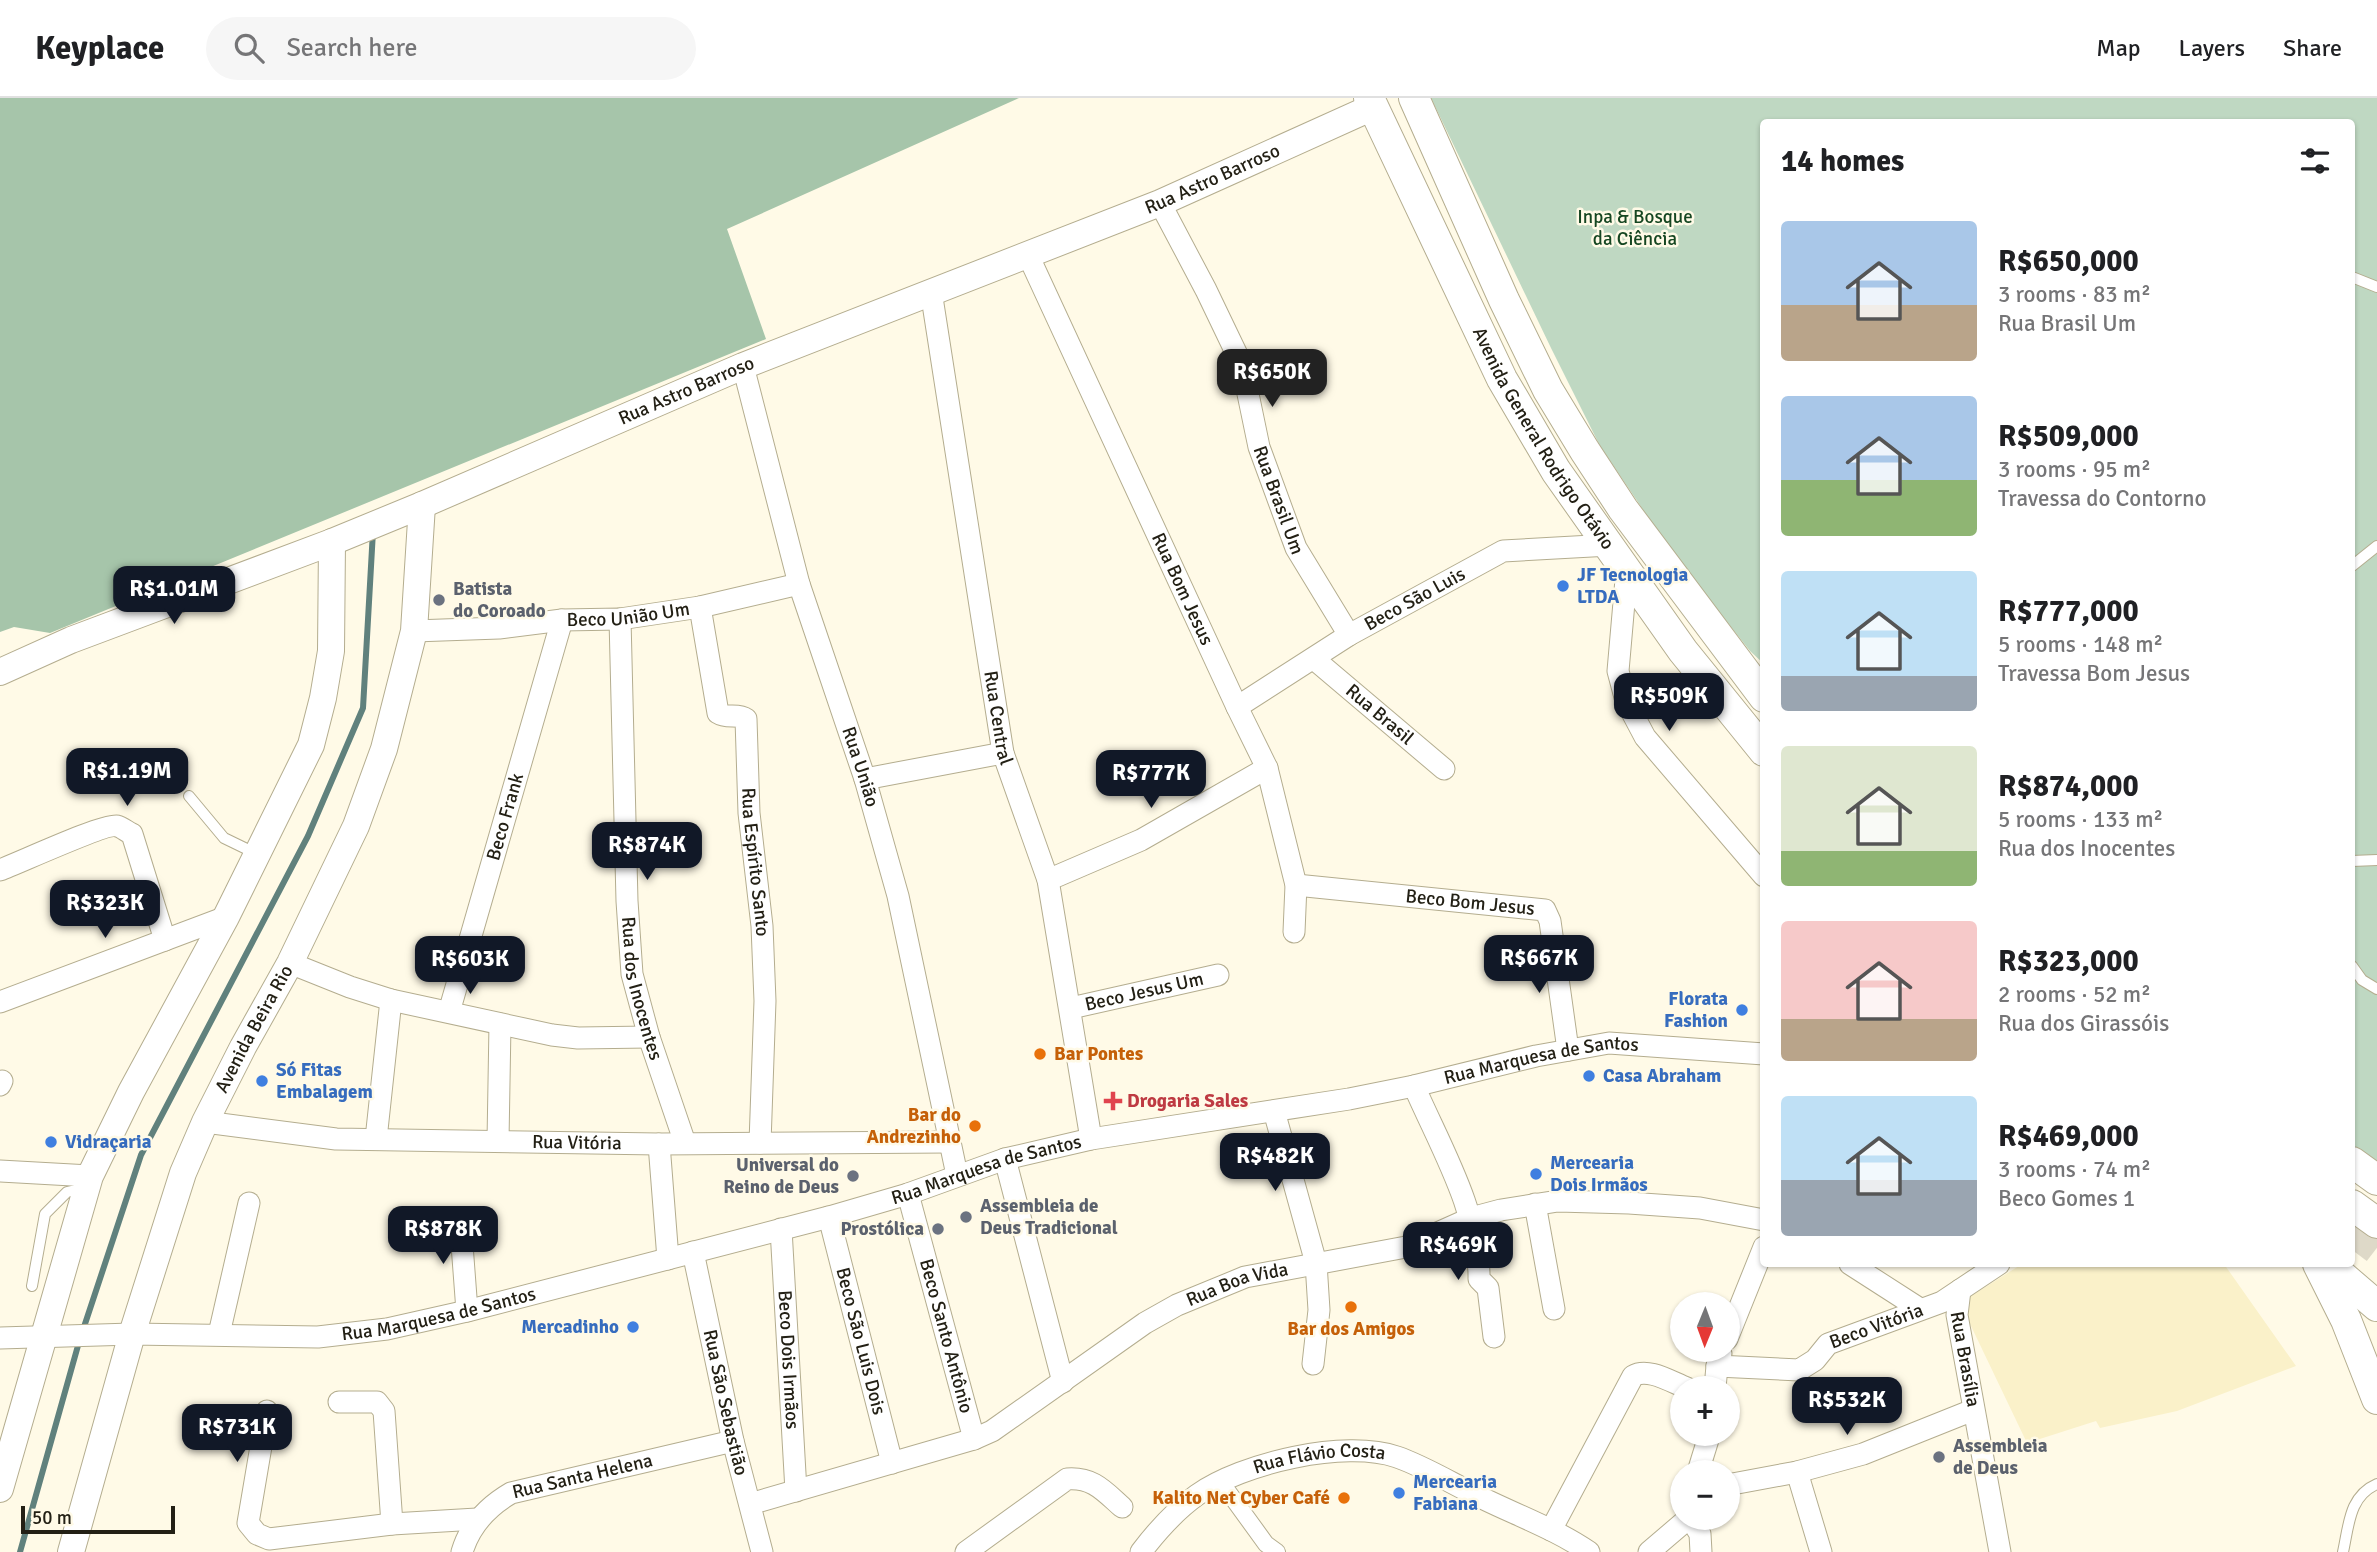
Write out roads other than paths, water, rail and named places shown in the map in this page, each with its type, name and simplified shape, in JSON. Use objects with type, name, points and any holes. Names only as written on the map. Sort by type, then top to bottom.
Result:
[{"type":"main road","name":"Avenida General Rodrigo Otávio","points":[[1414,98],[1504,300],[1554,400],[1623,509],[1760,692]]},
{"type":"main road","name":"Avenida General Rodrigo Otávio","points":[[1371,102],[1502,379],[1556,471],[1683,650],[1760,746]]},
{"type":"main road","points":[[2355,1164],[2377,1180]]},
{"type":"main road","points":[[2355,1207],[2377,1223]]},
{"type":"main road","points":[[2320,1267],[2346,1320],[2377,1399]]},
{"type":"main road","points":[[2332,1267],[2377,1306]]},
{"type":"street","name":"Rua Astro Barroso","points":[[0,672],[71,640],[332,542],[422,505],[743,366],[1160,203],[1371,102]]},
{"type":"street","name":"Rua Brasil Um","points":[[1160,203],[1242,365],[1259,447],[1296,548],[1349,635]]},
{"type":"street","name":"Rua Bom Jesus","points":[[1028,255],[1267,768],[1296,885],[1294,932]]},
{"type":"street","name":"Rua Central","points":[[931,291],[1003,753],[1048,880],[1091,1139]]},
{"type":"street","name":"Rua União","points":[[743,366],[799,584],[865,779],[898,896],[957,1175]]},
{"type":"street","name":"Avenida Beira Rio","points":[[71,1552],[132,1334],[183,1173],[205,1122],[290,964],[356,826],[384,749],[414,631],[422,505]]},
{"type":"street","points":[[0,1489],[57,1336],[88,1182],[131,1092],[226,916],[311,745],[331,651],[332,542]]},
{"type":"street","name":"Beco São Luis","points":[[1237,707],[1349,635],[1503,551],[1619,557]]},
{"type":"street","points":[[1619,557],[1618,671],[1626,701],[1645,737],[1760,871]]},
{"type":"street","name":"Beco União Um","points":[[414,631],[499,628],[562,620],[620,619],[700,607],[799,584]]},
{"type":"street","name":"Rua Espírito Santo","points":[[700,607],[711,685],[718,713],[725,717],[742,716],[746,719],[749,813],[762,926],[765,1001],[760,1143]]},
{"type":"street","name":"Rua dos Inocentes","points":[[620,619],[632,974],[649,1037],[685,1143]]},
{"type":"street","name":"Beco Frank","points":[[449,1012],[562,620]]},
{"type":"street","name":"Rua Brasil","points":[[1314,659],[1444,769]]},
{"type":"street","points":[[865,779],[1003,753]]},
{"type":"street","points":[[1048,880],[1141,840],[1267,768]]},
{"type":"street","points":[[0,870],[99,828],[116,825],[132,834],[165,940]]},
{"type":"street","name":"Beco Bom Jesus","points":[[1296,885],[1545,910],[1550,921],[1568,1050]]},
{"type":"street","points":[[0,1002],[226,916]]},
{"type":"street","points":[[290,964],[391,1000],[552,1035],[578,1038],[649,1037]]},
{"type":"street","name":"Beco Jesus Um","points":[[1071,1008],[1218,975]]},
{"type":"street","points":[[376,1139],[391,1000]]},
{"type":"street","points":[[498,1141],[500,1024]]},
{"type":"street","name":"Rua Marquesa de Santos","points":[[0,1338],[132,1334],[353,1334],[467,1311],[829,1217],[908,1194],[1005,1158],[1091,1139],[1413,1086],[1609,1043],[1760,1054]]},
{"type":"street","points":[[1413,1086],[1471,1218],[1479,1279],[1488,1288],[1494,1337]]},
{"type":"street","points":[[1274,1111],[1316,1263],[1319,1310],[1312,1364]]},
{"type":"street","name":"Rua Vitória","points":[[205,1122],[299,1136],[376,1139],[659,1144],[949,1142]]},
{"type":"street","points":[[659,1144],[668,1259]]},
{"type":"street","points":[[1005,1158],[1063,1382]]},
{"type":"street","points":[[0,1171],[88,1182]]},
{"type":"street","name":"Beco Santo Antônio","points":[[908,1194],[974,1438]]},
{"type":"street","name":"Rua Boa Vida","points":[[750,1504],[992,1432],[1115,1343],[1177,1305],[1245,1277],[1406,1247],[1471,1218],[1558,1201],[1700,1208],[1760,1219]]},
{"type":"street","points":[[219,1335],[249,1203]]},
{"type":"street","points":[[1535,1204],[1554,1309]]},
{"type":"street","points":[[460,1217],[467,1311]]},
{"type":"street","name":"Beco São Luis Dois","points":[[829,1217],[892,1463]]},
{"type":"street","name":"Beco Dois Irmãos","points":[[781,1229],[796,1491]]},
{"type":"street","name":"Rua São Sebastião","points":[[693,1252],[733,1441],[762,1552]]},
{"type":"street","points":[[1740,1307],[1760,1257]]},
{"type":"street","points":[[1855,1267],[1920,1309]]},
{"type":"street","name":"Beco Vitória","points":[[1740,1361],[1800,1370],[1815,1360],[1828,1344],[1942,1303],[1994,1267]]},
{"type":"street","name":"Rua Brasília","points":[[1960,1290],[1957,1315],[2000,1552]]},
{"type":"street","points":[[1551,1530],[1633,1376],[1647,1373],[1670,1382]]},
{"type":"street","points":[[339,1402],[377,1402],[384,1411],[392,1524]]},
{"type":"street","points":[[1740,1483],[1797,1472],[1863,1454],[1973,1409]]},
{"type":"street","points":[[267,1411],[248,1523],[257,1534],[270,1539],[392,1524],[477,1520]]},
{"type":"street","name":"Rua Santa Helena","points":[[462,1552],[477,1520],[495,1502],[511,1493],[530,1486],[733,1441]]},
{"type":"street","name":"Rua Flávio Costa","points":[[1141,1552],[1155,1533],[1190,1501],[1222,1482],[1252,1469],[1328,1451],[1368,1451],[1398,1457],[1551,1530],[1589,1552]]},
{"type":"street","points":[[1797,1472],[1820,1552]]},
{"type":"street","points":[[966,1552],[1067,1479],[1081,1478],[1094,1482],[1122,1507]]},
{"type":"street","points":[[1222,1482],[1266,1544],[1277,1552]]},
{"type":"street","points":[[1649,1552],[1676,1530]]},
{"type":"street","points":[[1698,1530],[1701,1552]]},
{"type":"lane","points":[[2355,279],[2377,287]]},
{"type":"lane","points":[[2355,563],[2377,547]]},
{"type":"lane","points":[[189,796],[224,838],[257,854]]},
{"type":"lane","points":[[2355,860],[2377,860]]},
{"type":"lane","points":[[2355,970],[2362,980],[2377,989]]},
{"type":"lane","points":[[32,1286],[45,1214],[68,1192],[88,1182]]},
{"type":"lane","points":[[2343,1552],[2353,1506],[2364,1489],[2377,1484]]},
{"type":"waterway","points":[[20,1552],[79,1342],[141,1155],[308,836],[363,708],[373,531]]},
{"type":"tunnel","points":[[2355,1233],[2377,1250]]},
{"type":"place","name":"JF Tecnologia LTDA","points":[[1563,586]]},
{"type":"place","name":"Batista do Coroado","points":[[439,600]]},
{"type":"place","name":"Florata Fashion","points":[[1742,1010]]},
{"type":"place","name":"Bar Pontes","points":[[1040,1054]]},
{"type":"place","name":"Casa Abraham","points":[[1589,1076]]},
{"type":"place","name":"Só Fitas Embalagem","points":[[262,1081]]},
{"type":"place","name":"Drogaria Sales","points":[[1113,1101]]},
{"type":"place","name":"Bar do Andrezinho","points":[[975,1126]]},
{"type":"place","name":"Vidraçaria","points":[[51,1142]]},
{"type":"place","name":"Mercearia Dois Irmãos","points":[[1536,1174]]},
{"type":"place","name":"Universal do Reino de Deus","points":[[853,1176]]},
{"type":"place","name":"Assembleia de Deus Tradicional","points":[[966,1217]]},
{"type":"place","name":"Prostólica","points":[[938,1229]]},
{"type":"place","name":"Bar dos Amigos","points":[[1351,1307]]},
{"type":"place","name":"Mercadinho","points":[[633,1327]]},
{"type":"place","name":"Assembleia de Deus","points":[[1939,1457]]},
{"type":"place","name":"Mercearia Fabiana","points":[[1399,1493]]},
{"type":"place","name":"Kalito Net Cyber Café","points":[[1344,1498]]},
{"type":"park label","name":"Inpa & Bosque da Ciência","points":[[1635,228]]}]
